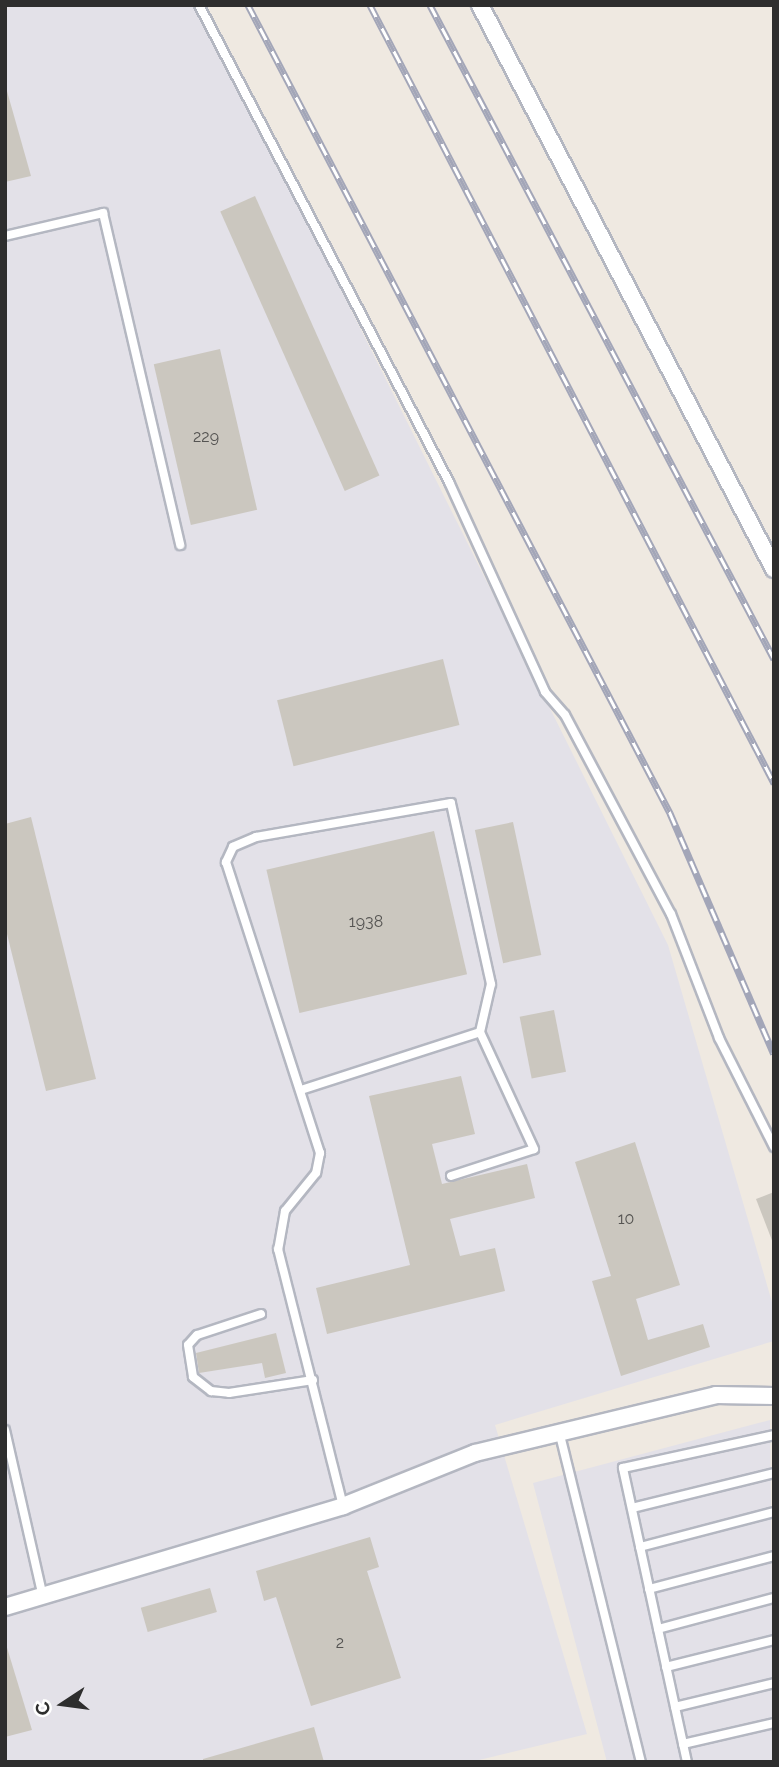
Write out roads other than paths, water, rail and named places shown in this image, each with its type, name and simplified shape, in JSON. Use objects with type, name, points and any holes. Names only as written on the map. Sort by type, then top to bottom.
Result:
[{"type":"street","points":[[480,5],[774,569]]},
{"type":"street","points":[[5,1607],[343,1506],[475,1453],[716,1395],[774,1396]]},
{"type":"lane","points":[[199,5],[449,482],[545,692],[565,715],[671,914],[719,1038],[774,1147]]},
{"type":"lane","points":[[5,236],[103,213],[180,545]]},
{"type":"lane","points":[[343,1506],[278,1249],[285,1211],[316,1173],[320,1153],[304,1089],[226,862],[233,847],[256,837],[451,803],[491,984],[480,1032],[534,1149],[451,1177]]},
{"type":"lane","points":[[304,1089],[480,1032]]},
{"type":"lane","points":[[261,1314],[197,1335],[188,1345],[193,1377],[211,1391],[229,1393],[313,1380]]},
{"type":"lane","points":[[5,1430],[43,1597]]},
{"type":"lane","points":[[559,1431],[641,1762]]},
{"type":"lane","points":[[687,1762],[623,1468],[774,1435]]},
{"type":"lane","points":[[632,1508],[774,1473]]},
{"type":"lane","points":[[640,1548],[774,1511]]},
{"type":"lane","points":[[649,1589],[774,1556]]},
{"type":"lane","points":[[658,1629],[774,1598]]},
{"type":"lane","points":[[666,1667],[774,1640]]},
{"type":"lane","points":[[675,1707],[774,1682]]},
{"type":"lane","points":[[683,1744],[774,1723]]},
{"type":"railway","points":[[248,5],[670,813],[774,1054]]},
{"type":"railway","points":[[370,5],[774,783]]},
{"type":"railway","points":[[430,5],[774,659]]}]
